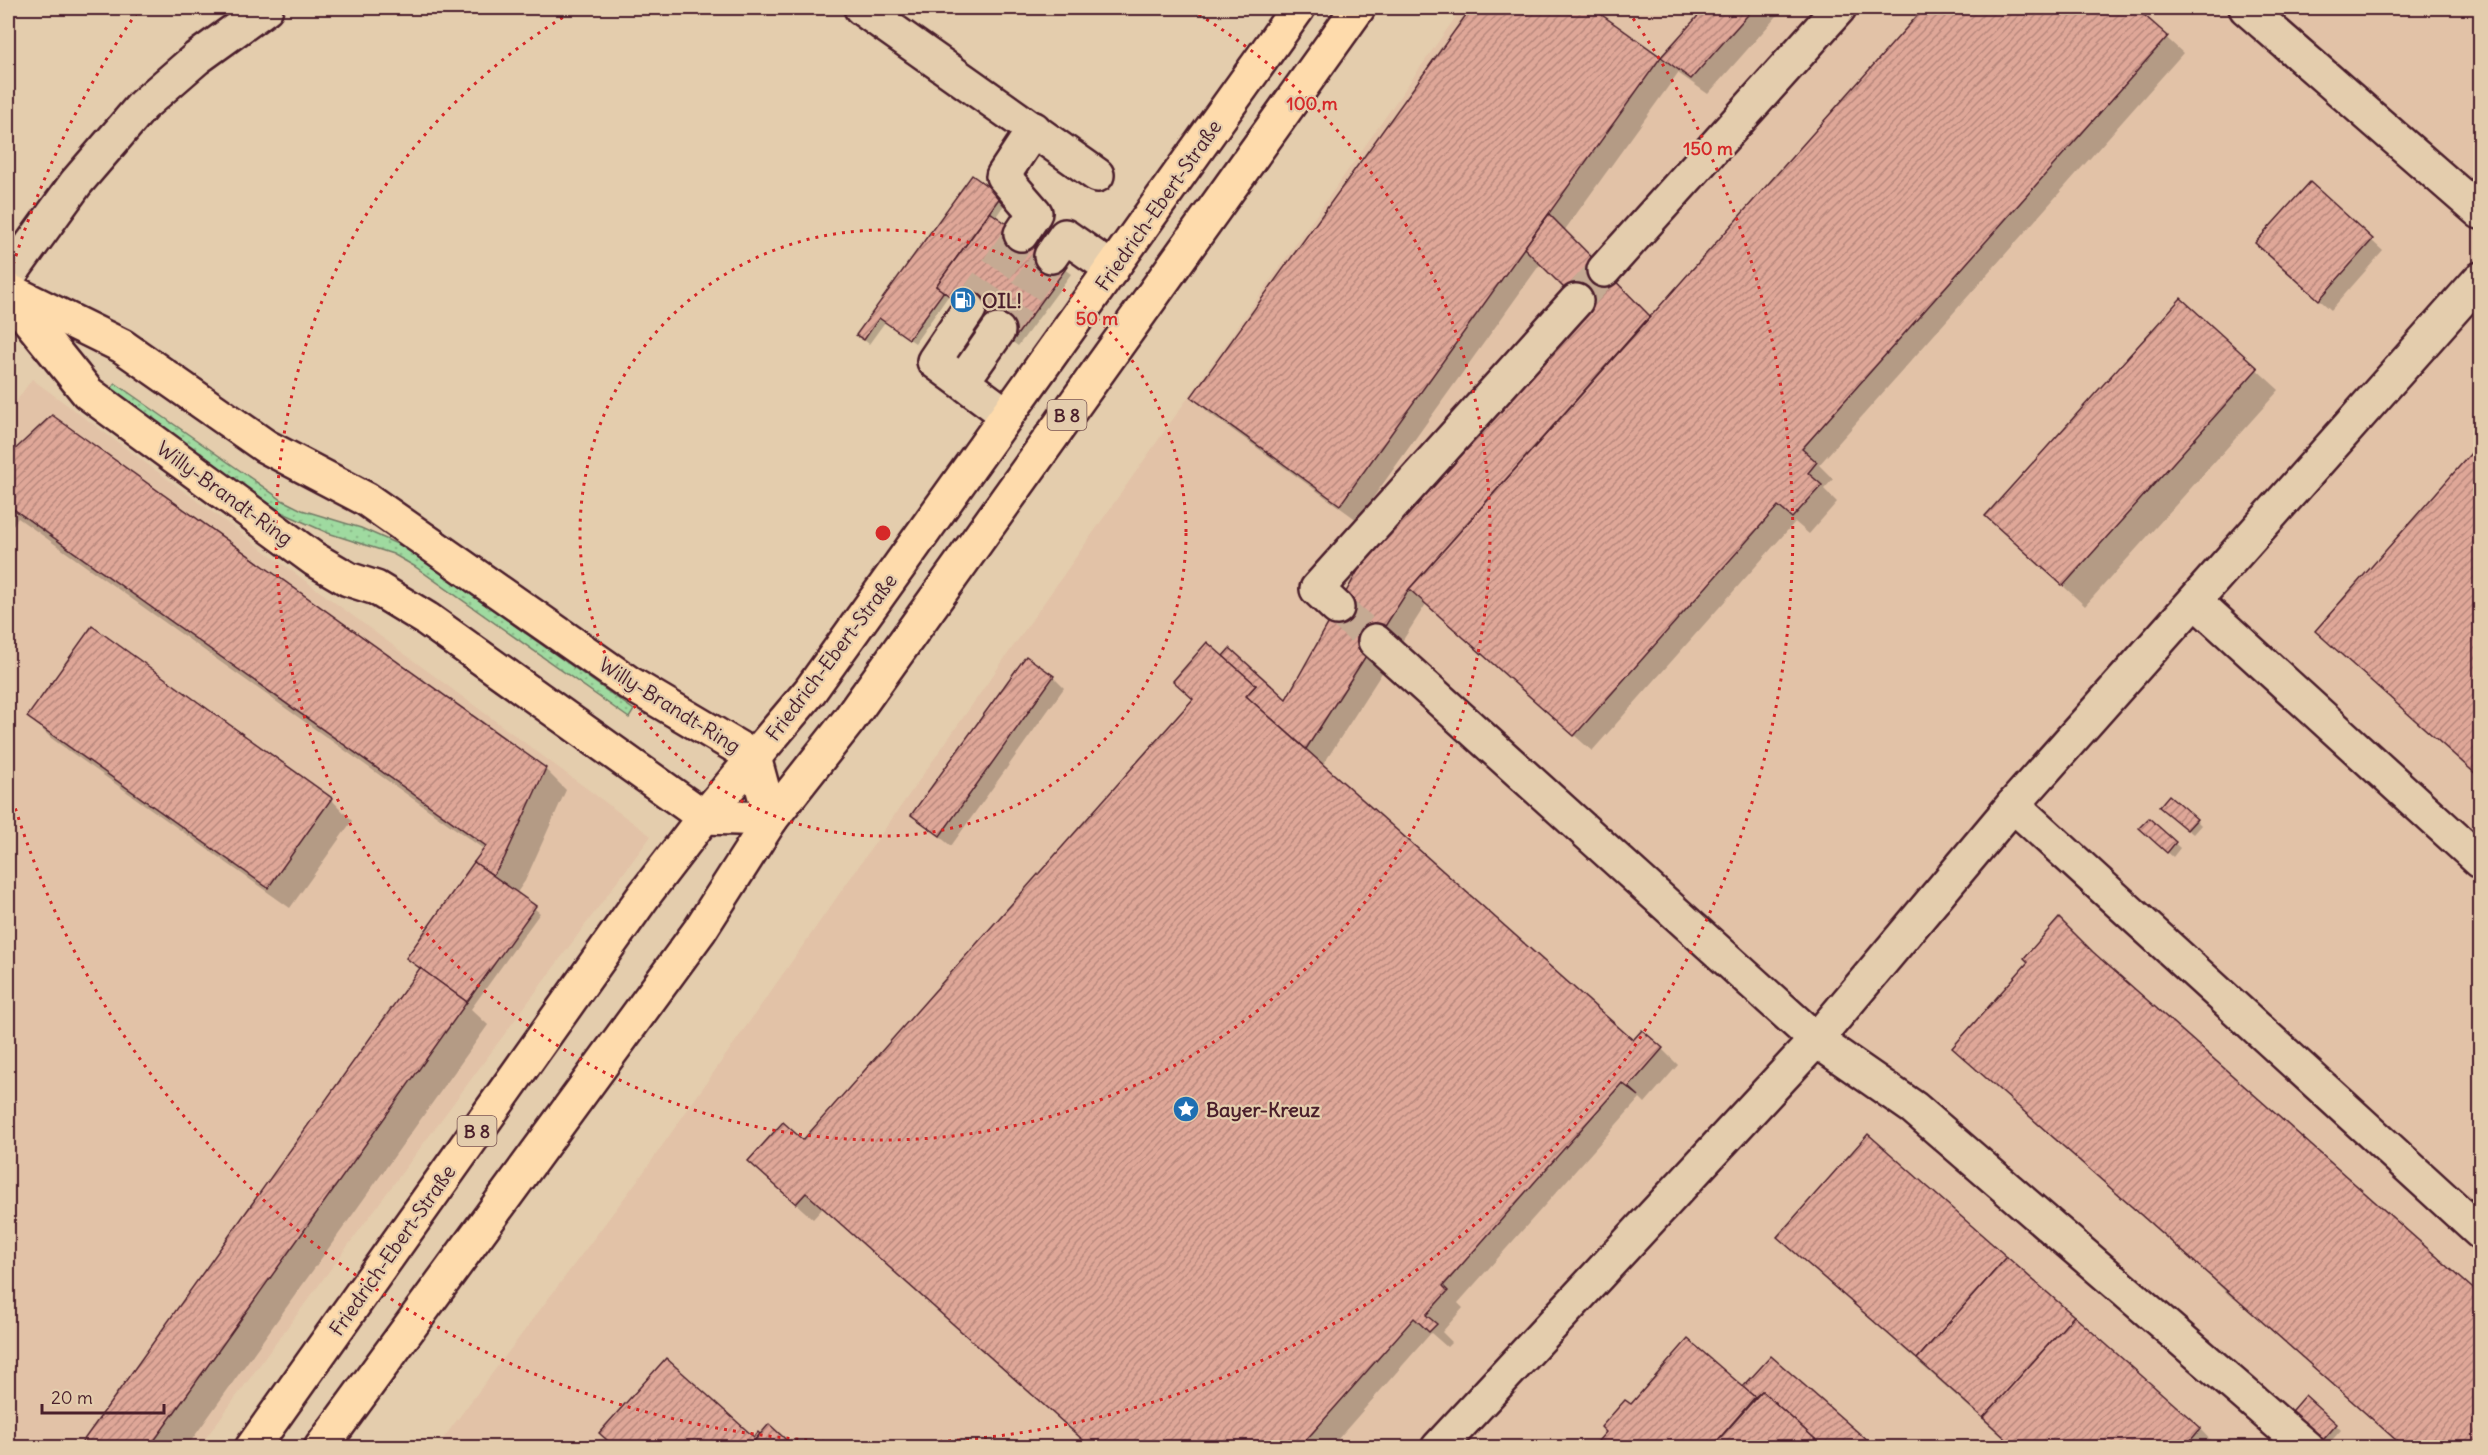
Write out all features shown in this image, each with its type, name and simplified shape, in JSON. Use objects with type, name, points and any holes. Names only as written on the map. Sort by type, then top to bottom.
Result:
[{"type":"main road","name":"Friedrich-Ebert-Straße","points":[[252,1448],[645,894],[704,817],[810,691],[1298,8]]},
{"type":"main road","name":"B 8","points":[[321,1448],[700,930],[771,819],[849,720],[1358,8]]},
{"type":"main road","name":"Willy-Brandt-Ring","points":[[8,290],[122,346],[265,446],[366,499],[629,682],[754,757],[771,819]]},
{"type":"main road","name":"Willy-Brandt-Ring","points":[[8,294],[88,393],[314,559],[348,579],[376,588],[427,619],[704,817]]},
{"type":"main road","points":[[704,817],[771,819]]},
{"type":"street","points":[[8,277],[76,183],[143,105],[197,58],[266,8]]},
{"type":"street","points":[[861,8],[1097,175]]},
{"type":"street","points":[[1604,270],[1839,8]]},
{"type":"street","points":[[2246,8],[2481,212]]},
{"type":"street","points":[[1035,129],[1004,176],[1028,224],[1058,246],[1112,269]]},
{"type":"street","points":[[1438,1448],[1816,1040],[2013,805],[2481,279]]},
{"type":"street","points":[[1337,609],[1317,589],[1576,301]]},
{"type":"street","points":[[969,309],[934,361],[1007,415]]},
{"type":"street","points":[[963,381],[998,331]]},
{"type":"street","points":[[2195,601],[2481,861]]},
{"type":"street","points":[[1375,641],[1816,1040],[1914,1108],[2307,1448]]},
{"type":"street","points":[[2013,805],[2481,1232]]},
{"type":"shaded area","points":[[1462,8],[2480,8],[2480,1447],[436,1448],[643,1173]]},
{"type":"shaded area","points":[[32,379],[651,836],[199,1447],[8,1448],[8,413]]},
{"type":"green space","points":[[115,383],[282,500],[302,510],[361,528],[404,547],[634,710],[629,718],[414,566],[393,554],[328,533],[283,513],[110,391]]},
{"type":"building","points":[[1471,8],[1592,8],[1661,57],[1340,505],[1191,397]]},
{"type":"building","points":[[1705,8],[1754,8],[1691,79],[1661,57]]},
{"type":"building","points":[[1924,8],[2136,8],[2168,36],[1802,449],[1817,462],[1808,473],[1822,485],[1792,518],[1778,506],[1574,736],[1409,589]]},
{"type":"building","points":[[972,175],[1001,196],[936,286],[944,291],[909,339],[879,318],[864,340],[856,335]]},
{"type":"building","points":[[2310,182],[2373,239],[2319,300],[2255,243]]},
{"type":"building","points":[[990,212],[1067,267],[1012,342],[936,286]]},
{"type":"building","points":[[1549,214],[1650,316],[1409,589],[1306,749],[1246,696],[1256,685],[1223,656],[1230,648],[1286,699],[1369,551],[1584,308],[1524,248]]},
{"type":"building","points":[[2181,298],[2258,368],[2063,586],[1985,516]]},
{"type":"building","points":[[52,415],[546,768],[504,859],[493,875],[474,862],[486,846],[8,505],[8,456]]},
{"type":"building","points":[[2480,443],[2480,774],[2478,776],[2315,631]]},
{"type":"building","points":[[92,626],[332,798],[268,888],[27,717]]},
{"type":"building","points":[[1207,642],[1256,685],[1246,696],[1633,1040],[1642,1030],[1663,1048],[1629,1087],[1639,1096],[1622,1083],[1443,1286],[1448,1291],[1426,1315],[1437,1324],[1429,1332],[1414,1318],[1299,1448],[1092,1448],[806,1193],[796,1204],[748,1161],[783,1122],[803,1140],[1193,699],[1173,681]]},
{"type":"building","points":[[1026,656],[1054,676],[940,836],[911,815]]},
{"type":"building","points":[[2169,795],[2197,819],[2187,830],[2159,807]]},
{"type":"building","points":[[2149,818],[2176,842],[2167,853],[2139,828]]},
{"type":"building","points":[[474,862],[536,906],[467,1002],[406,958]]},
{"type":"building","points":[[2059,918],[2093,952],[2480,1295],[2480,1448],[2405,1448],[1952,1048],[2028,962],[2024,958]]},
{"type":"building","points":[[420,968],[467,1002],[149,1448],[78,1448]]},
{"type":"building","points":[[1868,1134],[2007,1257],[1917,1359],[1777,1237]]},
{"type":"building","points":[[2007,1257],[2074,1316],[1983,1418],[1917,1359]]},
{"type":"building","points":[[2074,1316],[2201,1428],[2184,1448],[2016,1448],[1983,1418]]},
{"type":"building","points":[[1688,1339],[1755,1397],[1711,1448],[1592,1448],[1606,1432],[1601,1427],[1625,1400],[1631,1404]]},
{"type":"building","points":[[1771,1356],[1876,1448],[1825,1448],[1762,1391],[1755,1397],[1743,1387]]},
{"type":"building","points":[[666,1358],[754,1437],[758,1432],[760,1434],[748,1448],[616,1448],[599,1433]]},
{"type":"building","points":[[1762,1391],[1825,1448],[1711,1448]]},
{"type":"building","points":[[2305,1395],[2337,1424],[2318,1446],[2286,1417]]},
{"type":"building","points":[[769,1424],[795,1448],[748,1448]]},
{"type":"tunnel","points":[[969,309],[1021,234]]},
{"type":"tunnel","points":[[998,331],[1051,256]]},
{"type":"tunnel","points":[[1576,301],[1604,270]]},
{"type":"tunnel","points":[[1337,608],[1375,641]]},
{"type":"place","name":"OIL!","points":[[963,300]]},
{"type":"place","name":"Bayer-Kreuz","points":[[1186,1109]]}]
